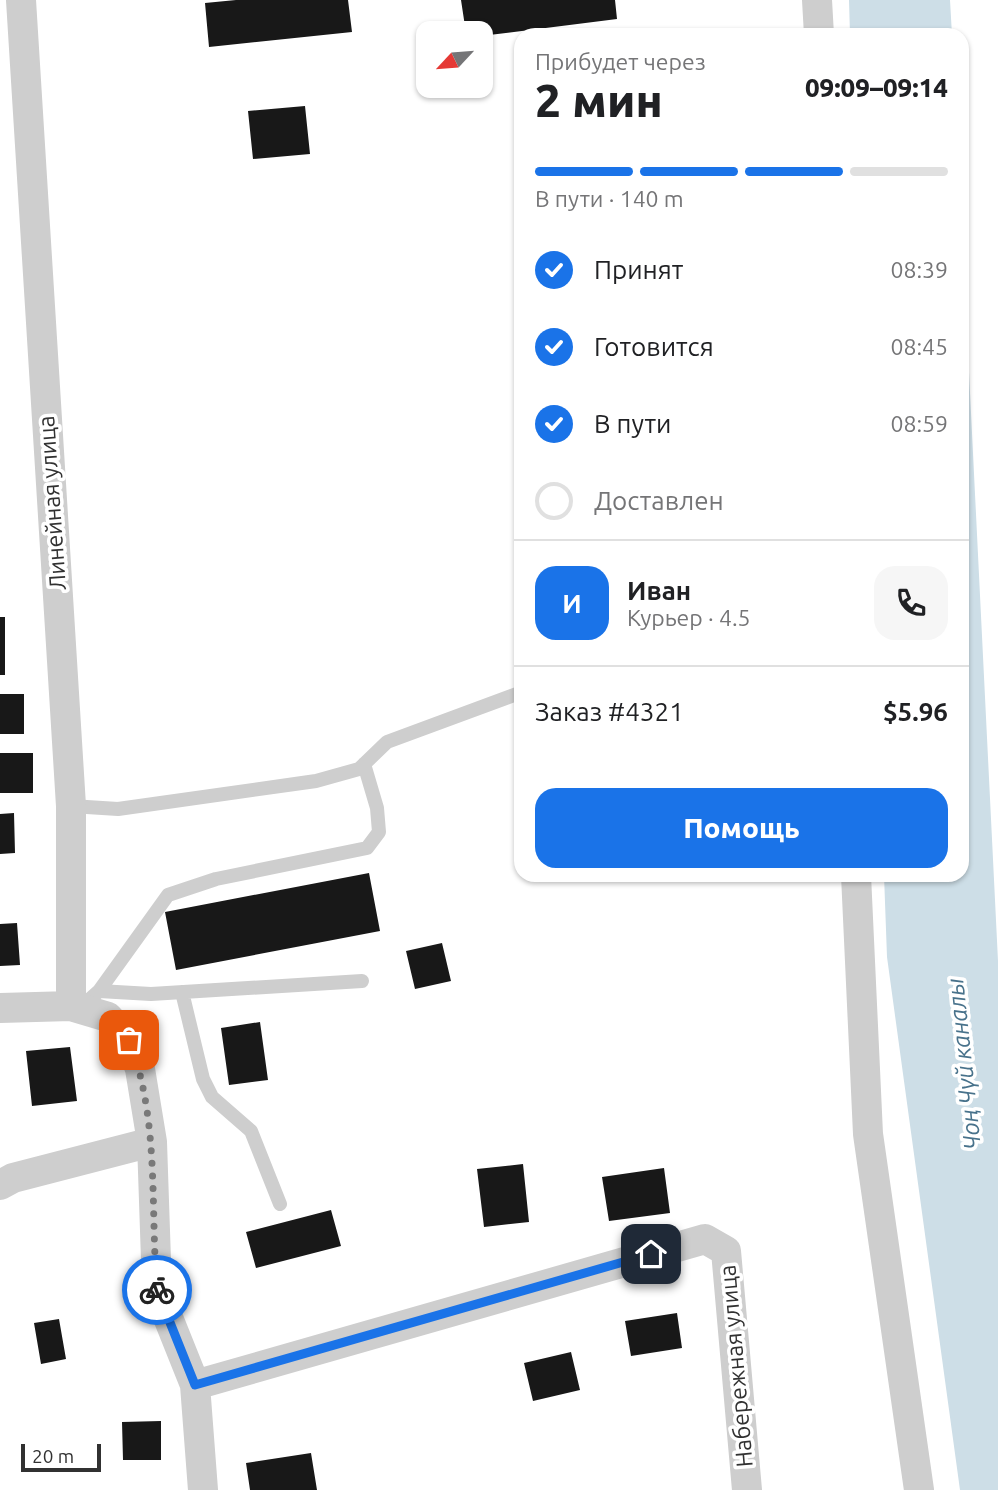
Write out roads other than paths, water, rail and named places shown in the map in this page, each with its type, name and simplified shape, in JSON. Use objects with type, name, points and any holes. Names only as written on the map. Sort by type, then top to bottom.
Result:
[{"type":"street","name":"Линейная улица","points":[[21,0],[71,806],[89,1006]]},
{"type":"street","points":[[817,0],[819,28]]},
{"type":"street","points":[[856,882],[868,1134],[919,1490]]},
{"type":"street","points":[[0,1008],[89,1006],[129,1040],[140,1069],[152,1142],[156,1290],[195,1385],[203,1490]]},
{"type":"street","points":[[0,1185],[13,1178],[152,1142]]},
{"type":"street","name":"Набережная улица","points":[[195,1385],[705,1239],[726,1251],[747,1490]]},
{"type":"lane","points":[[71,806],[118,809],[316,781],[359,769],[387,742],[514,695]]},
{"type":"lane","points":[[89,1006],[168,895],[216,879],[367,848],[379,832],[377,808],[364,764]]},
{"type":"lane","points":[[89,1006],[182,992],[362,981]]},
{"type":"lane","points":[[182,992],[203,1079],[212,1097],[251,1131],[280,1204]]},
{"type":"water","points":[[849,0],[950,0],[952,28],[850,28]]},
{"type":"water","name":"Чоң Чүй каналы","points":[[969,372],[998,961],[998,1490],[960,1490],[887,957],[884,882],[969,882]]}]
